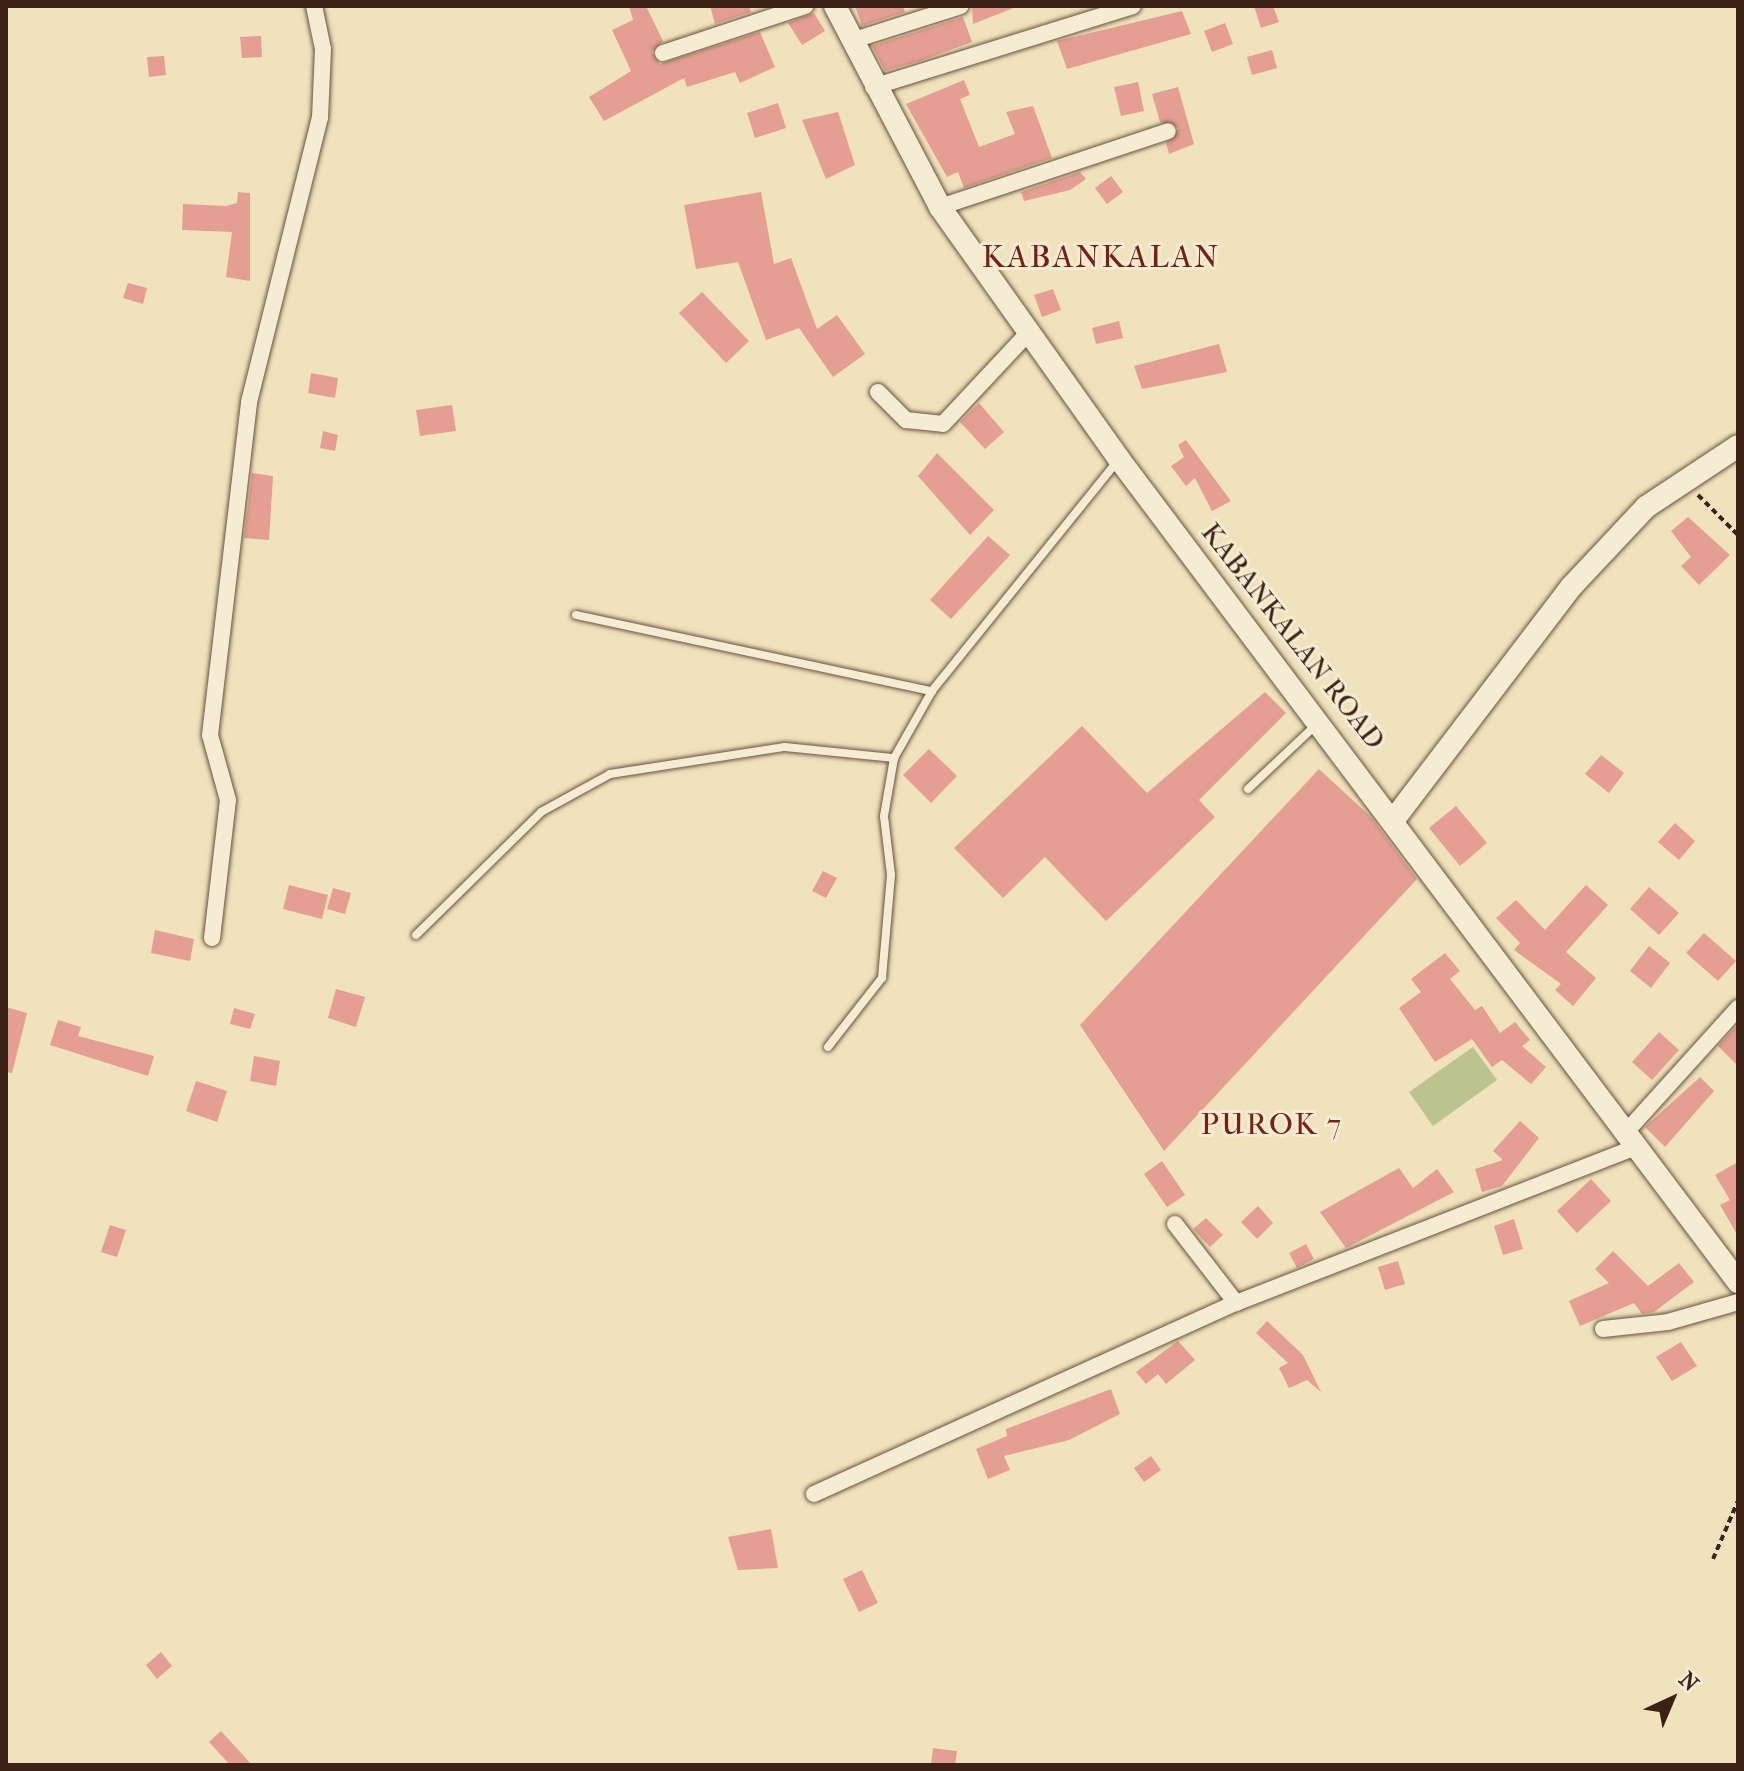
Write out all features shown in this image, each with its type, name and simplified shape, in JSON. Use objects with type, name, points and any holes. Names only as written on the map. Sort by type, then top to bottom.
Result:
[{"type":"street","points":[[212,938],[228,800],[210,735],[249,402],[320,118],[323,49],[314,6]]},
{"type":"street","points":[[663,53],[805,6]]},
{"type":"street","name":"KABANKALAN ROAD","points":[[835,6],[873,87],[940,207],[1119,459],[1395,818],[1738,1282]]},
{"type":"street","points":[[851,41],[961,6]]},
{"type":"street","points":[[873,87],[1133,6]]},
{"type":"street","points":[[940,207],[1168,131]]},
{"type":"street","points":[[878,392],[906,420],[943,424],[1029,332]]},
{"type":"street","points":[[1395,818],[1571,587],[1683,479],[1738,446]]},
{"type":"street","points":[[814,1494],[1236,1303],[1632,1138],[1738,1008]]},
{"type":"street","points":[[1175,1224],[1236,1303]]},
{"type":"street","points":[[1603,1329],[1668,1322],[1738,1302]]},
{"type":"lane","points":[[828,1047],[882,978],[891,875],[884,816],[894,758],[932,691],[1119,459]]},
{"type":"lane","points":[[576,615],[932,691]]},
{"type":"lane","points":[[1248,789],[1320,720]]},
{"type":"lane","points":[[416,935],[541,812],[610,774],[785,747],[894,758]]},
{"type":"path","points":[[1683,479],[1738,535]]},
{"type":"path","points":[[1713,1559],[1738,1501]]},
{"type":"green space","points":[[1473,1047],[1497,1080],[1433,1126],[1409,1092]]},
{"type":"building","points":[[629,6],[646,6],[663,41],[652,52],[660,64],[760,32],[775,67],[740,83],[735,72],[687,87],[684,78],[604,121],[589,97],[631,71],[612,30],[633,20]]},
{"type":"building","points":[[710,6],[749,6],[751,12],[715,24]]},
{"type":"building","points":[[855,6],[903,6],[905,12],[862,26]]},
{"type":"building","points":[[972,6],[1016,6],[1016,7],[973,24]]},
{"type":"building","points":[[1254,6],[1273,6],[1279,22],[1261,28]]},
{"type":"building","points":[[1182,11],[1191,34],[1067,69],[1057,41]]},
{"type":"building","points":[[814,13],[825,31],[802,45],[788,23]]},
{"type":"building","points":[[963,17],[972,42],[920,61],[885,71],[872,46]]},
{"type":"building","points":[[1225,23],[1233,44],[1212,52],[1204,31]]},
{"type":"building","points":[[261,36],[262,57],[242,58],[240,37]]},
{"type":"building","points":[[1272,50],[1277,68],[1252,75],[1247,57]]},
{"type":"building","points":[[164,56],[166,75],[149,77],[147,57]]},
{"type":"building","points":[[964,80],[970,95],[960,99],[979,147],[1015,134],[1006,112],[1033,106],[1052,158],[964,188],[958,172],[947,177],[906,104]]},
{"type":"building","points":[[1138,82],[1144,111],[1121,116],[1114,87]]},
{"type":"building","points":[[1178,87],[1194,144],[1169,154],[1166,143],[1179,128],[1160,122],[1152,94]]},
{"type":"building","points":[[778,103],[786,128],[755,138],[747,113]]},
{"type":"building","points":[[838,112],[855,165],[826,179],[802,120]]},
{"type":"building","points":[[1080,172],[1086,179],[1070,190],[1024,201],[1021,192]]},
{"type":"building","points":[[1111,176],[1123,192],[1107,204],[1095,188]]},
{"type":"building","points":[[238,192],[250,193],[250,281],[226,277],[232,232],[182,230],[183,204],[226,206],[237,203]]},
{"type":"building","points":[[761,192],[774,264],[791,258],[817,329],[837,315],[865,354],[833,377],[799,328],[766,340],[738,262],[696,269],[684,205]]},
{"type":"building","points":[[128,283],[147,288],[143,304],[123,298]]},
{"type":"building","points":[[1053,289],[1061,310],[1042,317],[1034,295]]},
{"type":"building","points":[[702,292],[749,341],[726,363],[679,313]]},
{"type":"building","points":[[1119,321],[1123,338],[1096,344],[1092,328]]},
{"type":"building","points":[[1219,344],[1227,372],[1142,389],[1134,366]]},
{"type":"building","points":[[311,373],[338,378],[335,398],[308,393]]},
{"type":"building","points":[[979,403],[1004,432],[985,449],[960,422]]},
{"type":"building","points":[[452,405],[456,431],[420,436],[416,410]]},
{"type":"building","points":[[323,431],[338,435],[335,451],[320,448]]},
{"type":"building","points":[[1186,440],[1231,501],[1212,511],[1195,478],[1186,486],[1171,466],[1184,457],[1178,445]]},
{"type":"building","points":[[937,453],[994,510],[970,535],[918,476]]},
{"type":"building","points":[[252,473],[273,476],[269,540],[244,538]]},
{"type":"building","points":[[1688,517],[1730,555],[1699,585],[1681,566],[1691,557],[1671,531]]},
{"type":"building","points":[[988,536],[1010,555],[951,619],[930,600]]},
{"type":"building","points":[[1265,692],[1286,713],[1199,800],[1215,817],[1106,921],[1045,857],[1003,898],[954,848],[1082,726],[1147,793]]},
{"type":"building","points":[[929,749],[957,776],[931,803],[903,775]]},
{"type":"building","points":[[1601,755],[1624,773],[1609,793],[1585,774]]},
{"type":"building","points":[[1319,769],[1371,817],[1417,879],[1164,1151],[1080,1025]]},
{"type":"building","points":[[1456,806],[1487,843],[1460,866],[1429,828]]},
{"type":"building","points":[[1675,823],[1695,841],[1679,860],[1658,842]]},
{"type":"building","points":[[823,871],[837,878],[826,898],[812,891]]},
{"type":"building","points":[[289,885],[328,895],[322,919],[283,909]]},
{"type":"building","points":[[1586,885],[1608,905],[1566,952],[1596,978],[1573,1006],[1555,990],[1561,984],[1514,950],[1520,943],[1496,918],[1516,900],[1545,930]]},
{"type":"building","points":[[1649,887],[1679,913],[1659,935],[1630,909]]},
{"type":"building","points":[[333,888],[351,893],[345,914],[327,909]]},
{"type":"building","points":[[155,930],[194,939],[190,961],[151,953]]},
{"type":"building","points":[[1704,933],[1736,961],[1718,981],[1686,953]]},
{"type":"building","points":[[1649,946],[1670,963],[1651,988],[1630,971]]},
{"type":"building","points":[[1445,953],[1460,971],[1450,979],[1475,1010],[1482,1006],[1500,1033],[1515,1022],[1530,1040],[1522,1046],[1546,1067],[1531,1084],[1502,1060],[1492,1067],[1472,1039],[1435,1062],[1399,1008],[1421,992],[1411,979]]},
{"type":"building","points":[[336,989],[365,997],[356,1027],[328,1018]]},
{"type":"building","points":[[6,1007],[27,1013],[12,1073],[6,1072]]},
{"type":"building","points":[[234,1008],[255,1014],[250,1029],[230,1024]]},
{"type":"building","points":[[58,1020],[81,1027],[78,1036],[154,1056],[148,1076],[50,1045]]},
{"type":"building","points":[[1738,1024],[1738,1066],[1718,1046]]},
{"type":"building","points":[[1659,1032],[1679,1050],[1652,1080],[1632,1062]]},
{"type":"building","points":[[254,1056],[280,1061],[276,1086],[250,1081]]},
{"type":"building","points":[[1700,1077],[1714,1091],[1665,1147],[1645,1127]]},
{"type":"building","points":[[196,1081],[227,1091],[217,1122],[186,1111]]},
{"type":"building","points":[[1520,1121],[1539,1138],[1502,1186],[1482,1192],[1475,1169],[1503,1160],[1493,1151]]},
{"type":"building","points":[[1162,1161],[1185,1195],[1167,1207],[1144,1174]]},
{"type":"building","points":[[1738,1162],[1738,1236],[1720,1205],[1730,1200],[1715,1175]]},
{"type":"building","points":[[1399,1168],[1413,1188],[1437,1169],[1454,1192],[1346,1248],[1320,1212]]},
{"type":"building","points":[[1591,1179],[1611,1201],[1577,1233],[1557,1211]]},
{"type":"building","points":[[1258,1206],[1273,1223],[1257,1239],[1241,1222]]},
{"type":"building","points":[[1206,1218],[1223,1235],[1210,1247],[1193,1229]]},
{"type":"building","points":[[1514,1219],[1523,1249],[1503,1255],[1494,1226]]},
{"type":"building","points":[[110,1225],[126,1230],[117,1257],[101,1252]]},
{"type":"building","points":[[1306,1244],[1314,1259],[1297,1268],[1289,1253]]},
{"type":"building","points":[[1613,1251],[1648,1286],[1679,1263],[1694,1282],[1654,1312],[1642,1314],[1634,1303],[1580,1326],[1569,1301],[1609,1283],[1595,1269]]},
{"type":"building","points":[[1398,1261],[1405,1284],[1385,1290],[1378,1267]]},
{"type":"building","points":[[1267,1321],[1303,1355],[1321,1392],[1307,1380],[1289,1388],[1279,1368],[1288,1363],[1256,1333]]},
{"type":"building","points":[[1178,1341],[1195,1360],[1166,1384],[1158,1374],[1146,1384],[1136,1372]]},
{"type":"building","points":[[1681,1342],[1697,1366],[1672,1381],[1656,1357]]},
{"type":"building","points":[[1111,1389],[1120,1414],[1069,1440],[1004,1456],[1010,1470],[988,1479],[976,1449],[1007,1436],[1006,1429]]},
{"type":"building","points":[[1151,1456],[1161,1470],[1144,1482],[1134,1468]]},
{"type":"building","points":[[771,1529],[778,1568],[738,1570],[728,1537]]},
{"type":"building","points":[[862,1570],[878,1603],[859,1612],[843,1579]]},
{"type":"building","points":[[161,1652],[172,1666],[157,1679],[146,1665]]},
{"type":"building","points":[[221,1731],[252,1765],[230,1765],[209,1742]]},
{"type":"building","points":[[933,1748],[957,1751],[955,1765],[931,1765]]},
{"type":"district","name":"KABANKALAN","points":[[1101,257]]},
{"type":"district","name":"PUROK 7","points":[[1272,1125]]}]
